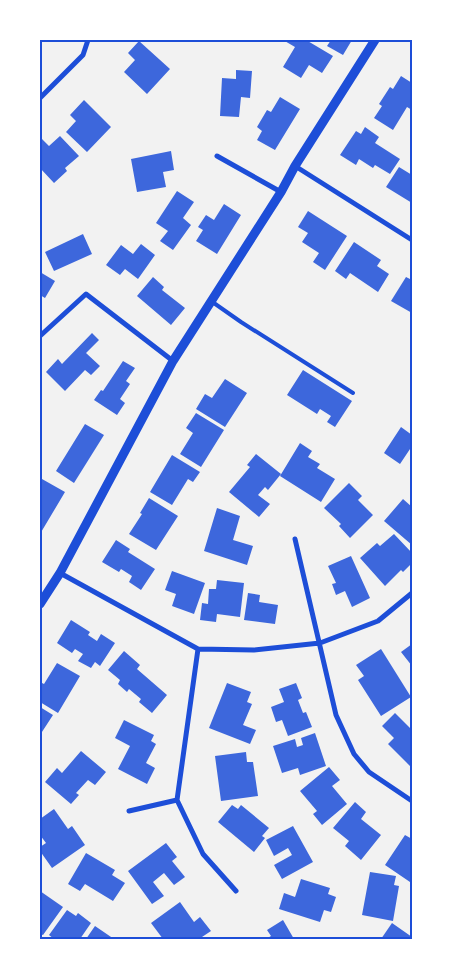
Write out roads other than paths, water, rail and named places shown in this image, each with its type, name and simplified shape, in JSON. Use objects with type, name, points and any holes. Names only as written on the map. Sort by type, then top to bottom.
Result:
[{"type":"street","points":[[40,98],[83,55],[88,40]]},
{"type":"street","points":[[40,604],[60,573],[173,361],[375,40]]},
{"type":"street","points":[[217,156],[281,192]]},
{"type":"street","points":[[295,166],[412,240]]},
{"type":"street","points":[[40,336],[86,294],[173,361]]},
{"type":"street","points":[[295,539],[336,715],[354,754],[369,772],[412,801]]},
{"type":"street","points":[[60,573],[198,649],[254,650],[320,643],[378,620],[412,593]]},
{"type":"street","points":[[198,649],[178,800],[203,854],[236,891]]},
{"type":"street","points":[[129,811],[178,800]]},
{"type":"lane","points":[[211,301],[240,322],[353,393]]}]
